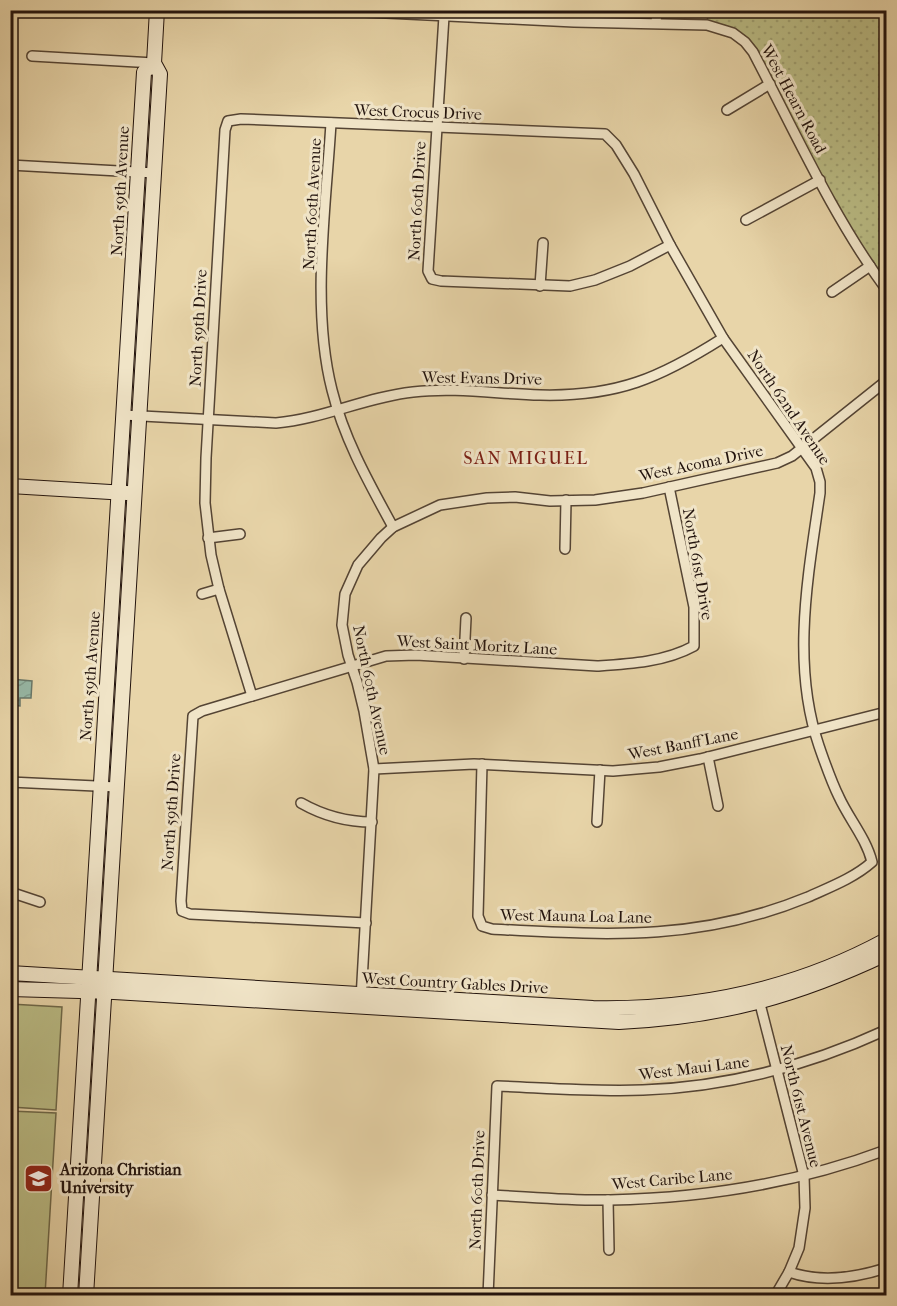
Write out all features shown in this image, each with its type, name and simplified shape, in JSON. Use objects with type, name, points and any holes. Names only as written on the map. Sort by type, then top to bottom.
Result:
[{"type":"main road","name":"North 59th Avenue","points":[[86,1296],[160,74],[154,63],[157,10]]},
{"type":"main road","name":"North 59th Avenue","points":[[70,1296],[144,72],[154,63]]},
{"type":"main road","points":[[10,486],[135,494]]},
{"type":"main road","name":"West Country Gables Drive","points":[[759,997],[830,968],[886,940]]},
{"type":"main road","name":"West Country Gables Drive","points":[[10,973],[88,985],[361,1001],[619,1022],[690,1016],[836,978],[886,954]]},
{"type":"main road","name":"West Country Gables Drive","points":[[10,989],[88,985]]},
{"type":"street","name":"West Hearn Road","points":[[324,10],[707,25],[733,33],[753,52],[820,180],[886,289]]},
{"type":"street","points":[[656,23],[657,10]]},
{"type":"street","name":"North 60th Drive","points":[[444,16],[428,271],[432,279],[441,281],[540,286]]},
{"type":"street","points":[[32,56],[154,63]]},
{"type":"street","points":[[727,110],[770,84]]},
{"type":"street","name":"West Crocus Drive","points":[[228,120],[605,134]]},
{"type":"street","name":"North 59th Drive","points":[[228,120],[225,130],[205,492],[208,538],[219,589],[252,696]]},
{"type":"street","name":"North 60th Avenue","points":[[332,123],[323,249],[322,313],[326,363],[332,392],[357,460],[393,527],[358,565],[345,594],[342,626],[364,711],[374,769],[361,1001]]},
{"type":"street","name":"North 62nd Avenue","points":[[605,134],[616,146],[634,174],[670,245],[723,338],[816,468],[820,482],[804,614],[807,695],[814,730],[838,797],[869,849],[872,862]]},
{"type":"street","points":[[10,165],[154,173]]},
{"type":"street","points":[[746,220],[820,180]]},
{"type":"street","points":[[543,243],[540,286],[570,286],[595,280],[630,266],[670,245]]},
{"type":"street","points":[[832,292],[870,266]]},
{"type":"street","name":"West Evans Drive","points":[[123,415],[276,423],[300,420],[372,399],[415,392],[562,395],[601,392],[655,377],[723,338]]},
{"type":"street","name":"West Acoma Drive","points":[[393,527],[423,512],[461,500],[515,497],[595,500],[765,467],[784,460],[801,448],[886,381]]},
{"type":"street","name":"North 61st Drive","points":[[669,487],[694,607],[694,646]]},
{"type":"street","points":[[565,549],[566,500]]},
{"type":"street","points":[[208,538],[240,534]]},
{"type":"street","points":[[202,594],[219,589]]},
{"type":"street","points":[[464,659],[466,618]]},
{"type":"street","name":"West Saint Moritz Lane","points":[[193,716],[202,711],[386,656],[403,654],[597,666],[626,664],[683,652],[694,646]]},
{"type":"street","name":"West Banff Lane","points":[[374,769],[482,764],[623,771],[659,767],[708,757],[886,712]]},
{"type":"street","name":"North 59th Drive","points":[[193,716],[181,901],[183,911],[190,914],[366,923]]},
{"type":"street","points":[[708,757],[718,806]]},
{"type":"street","name":"West Mauna Loa Lane","points":[[482,764],[478,916],[482,926],[492,929],[621,935],[654,934],[696,928],[738,920],[796,901],[828,888],[862,870],[872,862]]},
{"type":"street","points":[[597,822],[600,770]]},
{"type":"street","points":[[10,782],[117,788]]},
{"type":"street","points":[[301,803],[340,820],[372,822]]},
{"type":"street","points":[[10,892],[40,902]]},
{"type":"street","name":"North 61st Avenue","points":[[759,997],[804,1176],[805,1208],[799,1248],[775,1296]]},
{"type":"street","name":"West Maui Lane","points":[[497,1086],[615,1091],[713,1084],[777,1070],[849,1047],[886,1030]]},
{"type":"street","name":"North 60th Drive","points":[[488,1296],[497,1086]]},
{"type":"street","name":"West Caribe Lane","points":[[492,1195],[608,1200],[706,1195],[804,1176],[886,1150]]},
{"type":"street","points":[[608,1200],[609,1250]]},
{"type":"street","points":[[789,1272],[801,1276],[833,1278],[853,1277],[886,1268]]},
{"type":"green space","points":[[708,11],[886,11],[886,289],[870,266],[745,42],[707,25]]},
{"type":"green space","points":[[10,1004],[62,1007],[56,1110],[11,1107]]},
{"type":"green space","points":[[10,1111],[56,1113],[45,1295],[11,1295]]},
{"type":"water","points":[[11,679],[32,681],[31,698],[20,698],[20,706],[11,705]]},
{"type":"place","name":"Arizona Christian University","points":[[39,1178]]},
{"type":"district","name":"SAN MIGUEL","points":[[526,458]]}]
